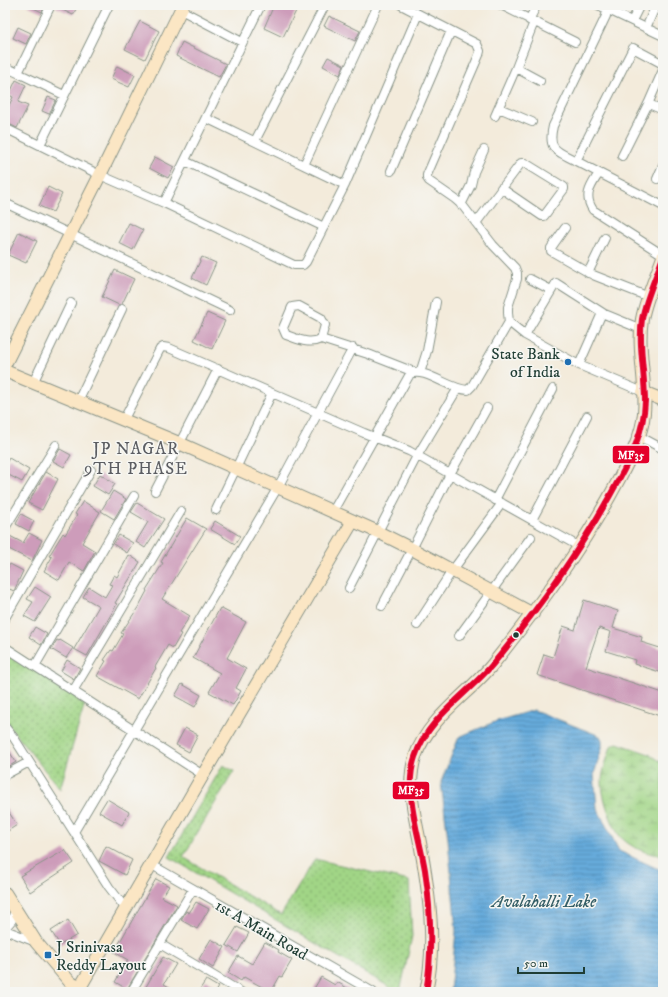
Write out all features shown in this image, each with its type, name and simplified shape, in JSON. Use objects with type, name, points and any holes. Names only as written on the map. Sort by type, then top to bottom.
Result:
[{"type":"street","points":[[18,74],[51,5]]},
{"type":"street","points":[[40,145],[109,5]]},
{"type":"street","points":[[164,203],[261,5]]},
{"type":"street","points":[[255,141],[325,5]]},
{"type":"street","points":[[304,165],[378,5]]},
{"type":"street","points":[[321,339],[325,325],[321,318],[299,306],[292,307],[283,328],[286,335],[305,342],[316,342],[321,339],[353,348],[458,388],[468,390],[472,386],[509,322],[508,307],[517,279],[515,268],[493,245],[461,204],[429,182],[427,178],[480,51],[477,44],[401,5]]},
{"type":"street","points":[[501,5],[575,42]]},
{"type":"street","points":[[495,116],[516,68],[537,5]]},
{"type":"street","points":[[598,5],[607,7],[663,36]]},
{"type":"street","points":[[632,21],[640,5]]},
{"type":"street","points":[[646,28],[656,5]]},
{"type":"street","points":[[607,7],[606,16],[553,126],[551,145],[554,149],[576,161],[663,206]]},
{"type":"street","points":[[5,364],[182,8],[242,42]]},
{"type":"street","points":[[5,128],[100,175],[164,203],[294,265],[303,265],[306,262],[345,185],[418,14]]},
{"type":"street","points":[[391,171],[451,31]]},
{"type":"street","points":[[576,161],[633,48],[663,64]]},
{"type":"street","points":[[5,67],[64,95]]},
{"type":"street","points":[[516,68],[540,81]]},
{"type":"street","points":[[622,156],[663,70]]},
{"type":"street","points":[[649,102],[651,105],[663,110]]},
{"type":"street","points":[[499,108],[532,122]]},
{"type":"street","points":[[206,118],[345,185]]},
{"type":"street","points":[[461,204],[472,185],[474,172],[484,150]]},
{"type":"street","points":[[185,161],[324,227]]},
{"type":"street","points":[[476,223],[501,188],[521,163],[564,187],[544,216],[501,188]]},
{"type":"street","points":[[657,179],[663,165]]},
{"type":"street","points":[[426,992],[430,976],[432,939],[426,879],[411,795],[411,775],[416,757],[422,742],[436,722],[493,664],[533,614],[580,547],[618,481],[639,436],[644,412],[640,355],[642,329],[645,308],[663,256],[593,210],[588,198],[589,190],[599,173]]},
{"type":"street","points":[[5,203],[230,310]]},
{"type":"street","points":[[565,228],[551,250],[571,264],[588,273],[649,297]]},
{"type":"street","points":[[588,273],[604,238]]},
{"type":"street","points":[[530,279],[551,290]]},
{"type":"street","points":[[525,335],[556,283],[603,313],[642,329]]},
{"type":"street","points":[[417,373],[427,351],[436,302]]},
{"type":"street","points":[[33,383],[71,303]]},
{"type":"street","points":[[78,401],[122,309]]},
{"type":"street","points":[[580,365],[601,314],[603,313]]},
{"type":"street","points":[[509,322],[525,335],[580,365],[663,400]]},
{"type":"street","points":[[124,419],[160,349],[163,347],[169,348],[418,456],[580,547]]},
{"type":"street","points":[[74,832],[278,487],[353,348]]},
{"type":"street","points":[[155,491],[218,369]]},
{"type":"street","points":[[5,371],[124,419],[333,511],[412,549],[533,614]]},
{"type":"street","points":[[333,511],[410,374],[417,373]]},
{"type":"street","points":[[349,588],[418,456],[458,388]]},
{"type":"street","points":[[417,625],[498,501],[553,389]]},
{"type":"street","points":[[216,510],[272,393]]},
{"type":"street","points":[[382,606],[450,474],[487,408]]},
{"type":"street","points":[[532,520],[587,416]]},
{"type":"street","points":[[639,436],[663,449]]},
{"type":"street","points":[[5,528],[56,444]]},
{"type":"street","points":[[5,618],[91,470]]},
{"type":"street","points":[[35,666],[134,496]]},
{"type":"street","points":[[73,691],[181,511]]},
{"type":"street","points":[[5,893],[36,942],[70,982],[80,989],[203,775],[353,521]]},
{"type":"street","points":[[460,636],[531,537]]},
{"type":"street","points":[[5,647],[203,775]]},
{"type":"street","points":[[5,727],[109,887],[126,909]]},
{"type":"street","points":[[5,776],[29,762]]},
{"type":"street","name":"1st A Main Road","points":[[152,865],[373,992]]},
{"type":"street","points":[[131,992],[193,889]]},
{"type":"street","points":[[15,909],[10,923],[5,929],[36,942]]},
{"type":"street","points":[[160,944],[241,992]]},
{"type":"green space","points":[[5,647],[86,700],[60,789],[5,721]]},
{"type":"green space","points":[[617,743],[649,754],[663,763],[663,855],[652,854],[639,850],[627,843],[619,835],[610,817],[602,788],[602,778],[611,746]]},
{"type":"green space","points":[[223,765],[234,771],[183,857],[281,915],[315,859],[409,881],[412,936],[400,992],[169,857]]},
{"type":"water","name":"Avalahalli Lake","points":[[534,710],[600,736],[602,740],[602,748],[594,774],[597,808],[619,851],[663,870],[663,992],[450,992],[456,931],[448,839],[441,782],[459,737],[497,721]]},
{"type":"building","points":[[27,5],[45,5],[42,12]]},
{"type":"building","points":[[56,5],[78,5],[73,15],[56,7]]},
{"type":"building","points":[[274,5],[289,5],[297,9],[283,37],[264,28]]},
{"type":"building","points":[[329,16],[360,31],[355,41],[324,26]]},
{"type":"building","points":[[140,21],[159,31],[145,59],[125,49]]},
{"type":"building","points":[[18,27],[31,33],[26,44],[13,38]]},
{"type":"building","points":[[182,42],[226,64],[219,77],[176,56]]},
{"type":"building","points":[[328,57],[344,65],[340,75],[323,66]]},
{"type":"building","points":[[117,66],[135,75],[129,87],[111,79]]},
{"type":"building","points":[[16,80],[26,85],[18,102],[28,106],[17,128],[5,122],[5,114],[13,97],[9,95]]},
{"type":"building","points":[[48,97],[56,100],[49,114],[42,111]]},
{"type":"building","points":[[155,157],[174,167],[168,178],[149,168]]},
{"type":"building","points":[[48,187],[62,194],[53,212],[39,206]]},
{"type":"building","points":[[129,223],[143,230],[133,250],[119,243]]},
{"type":"building","points":[[19,232],[37,241],[26,263],[8,255]]},
{"type":"building","points":[[202,257],[216,263],[206,285],[192,278]]},
{"type":"building","points":[[115,270],[134,279],[122,304],[119,305],[102,297]]},
{"type":"building","points":[[207,313],[225,321],[212,349],[194,340]]},
{"type":"building","points":[[60,449],[71,455],[64,467],[53,461]]},
{"type":"building","points":[[9,458],[29,470],[22,482],[5,473],[5,465]]},
{"type":"building","points":[[46,472],[58,479],[42,510],[28,503]]},
{"type":"building","points":[[100,474],[115,484],[108,495],[93,486]]},
{"type":"building","points":[[113,491],[126,499],[114,519],[101,511]]},
{"type":"building","points":[[83,501],[100,512],[82,543],[95,551],[84,571],[69,562],[59,580],[44,571],[52,557],[49,556],[63,533],[65,535],[77,515],[75,514]]},
{"type":"building","points":[[137,503],[164,519],[145,548],[136,542],[148,522],[131,512]]},
{"type":"building","points":[[21,514],[34,521],[29,531],[16,524]]},
{"type":"building","points":[[187,518],[206,529],[162,599],[190,616],[179,633],[181,634],[173,648],[168,645],[138,699],[97,676],[106,661],[104,660],[111,650],[113,651],[123,634],[121,633],[139,606],[147,591],[146,590],[163,563],[161,562]]},
{"type":"building","points":[[215,521],[240,536],[235,544],[210,529]]},
{"type":"building","points":[[29,533],[42,540],[32,561],[5,547],[5,541],[8,535],[23,543]]},
{"type":"building","points":[[119,535],[133,543],[127,553],[113,544]]},
{"type":"building","points":[[129,555],[140,562],[115,603],[117,604],[87,656],[74,649],[99,606],[83,597],[89,587],[105,597],[112,585],[109,584],[114,575],[117,577]]},
{"type":"building","points":[[10,564],[23,571],[14,591],[5,587],[5,573]]},
{"type":"building","points":[[35,587],[51,597],[35,622],[24,616],[33,602],[27,599]]},
{"type":"building","points":[[584,600],[618,611],[613,628],[642,637],[641,642],[663,649],[663,673],[634,664],[635,660],[606,651],[611,632],[599,628],[586,667],[663,693],[663,717],[537,675],[544,654],[553,657],[563,626],[575,630]]},
{"type":"building","points":[[220,608],[246,622],[227,658],[246,669],[236,688],[241,691],[233,705],[209,692],[220,673],[193,658]]},
{"type":"building","points":[[35,627],[47,634],[41,645],[29,637]]},
{"type":"building","points":[[57,640],[60,640],[73,648],[66,658],[51,649]]},
{"type":"building","points":[[67,660],[80,668],[74,679],[61,671]]},
{"type":"building","points":[[182,684],[201,695],[195,707],[175,696]]},
{"type":"building","points":[[185,728],[198,735],[189,752],[176,745]]},
{"type":"building","points":[[5,745],[16,762],[5,769]]},
{"type":"building","points":[[107,799],[129,812],[122,825],[99,812]]},
{"type":"building","points":[[5,806],[17,825],[5,833]]},
{"type":"building","points":[[106,846],[132,860],[125,875],[99,861]]},
{"type":"building","points":[[65,850],[74,863],[30,892],[20,876]]},
{"type":"building","points":[[156,879],[169,886],[162,897],[177,905],[127,989],[115,982],[128,960],[114,952]]},
{"type":"building","points":[[196,902],[209,909],[197,929],[181,920],[186,911],[189,913]]},
{"type":"building","points":[[68,920],[77,935],[60,945],[51,931]]},
{"type":"building","points":[[237,927],[249,933],[238,952],[226,945]]},
{"type":"building","points":[[211,939],[225,947],[213,968],[199,959]]},
{"type":"building","points":[[265,942],[292,960],[282,977],[280,976],[271,992],[244,977],[241,981],[228,973],[238,956],[252,964]]},
{"type":"building","points":[[163,957],[176,964],[164,984],[178,992],[143,992]]},
{"type":"building","points":[[321,977],[335,985],[337,982],[354,992],[312,992]]},
{"type":"building","points":[[206,980],[218,987],[215,992],[198,992]]},
{"type":"transit line","name":"MF35","points":[[426,992],[430,961],[430,916],[425,870],[411,799],[412,770],[415,757],[429,730],[493,664],[560,576],[605,505],[628,462],[640,432],[644,412],[645,391],[641,349],[642,319],[663,257]]},
{"type":"place","name":"State Bank of India","points":[[568,362]]},
{"type":"place","name":"J Srinivasa Reddy Layout","points":[[48,955]]},
{"type":"district","name":"JP NAGAR 9TH PHASE","points":[[136,458]]}]
